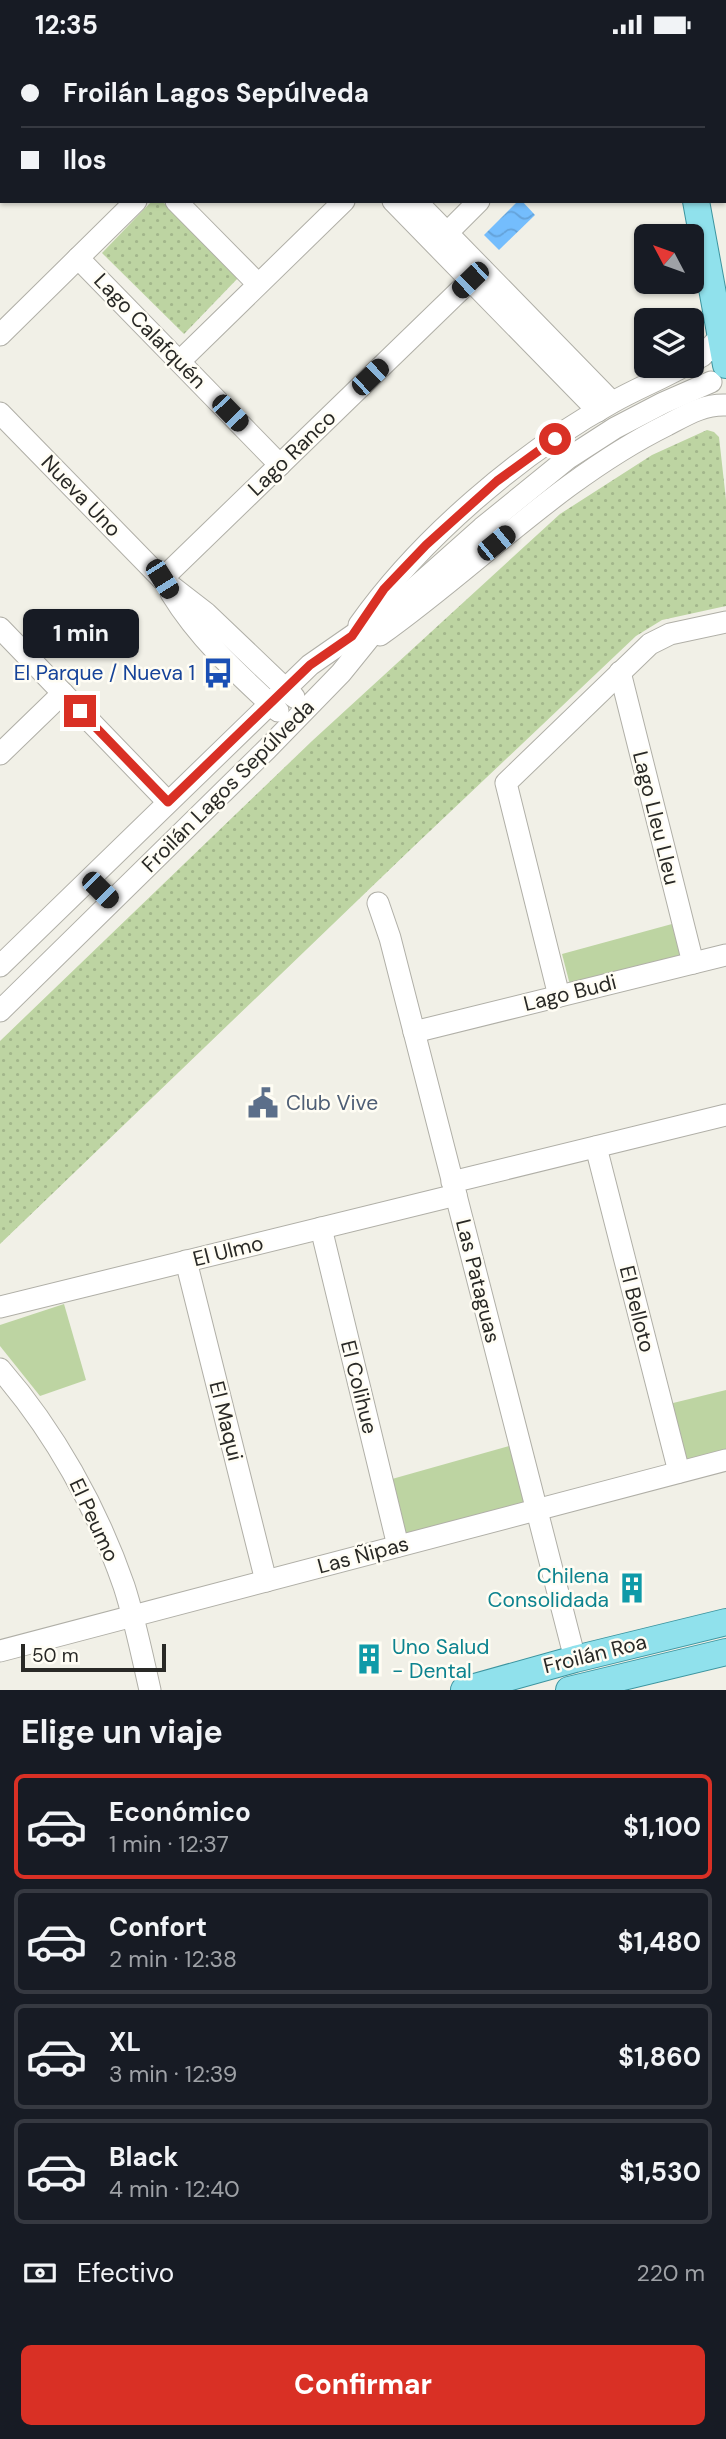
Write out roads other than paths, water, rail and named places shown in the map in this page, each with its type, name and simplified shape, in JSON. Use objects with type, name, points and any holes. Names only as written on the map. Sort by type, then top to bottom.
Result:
[{"type":"main road","points":[[696,203],[721,336],[718,373]]},
{"type":"main road","name":"Froilán Roa","points":[[464,1690],[575,1659],[726,1622]]},
{"type":"main road","name":"Froilán Roa","points":[[569,1690],[726,1652]]},
{"type":"street","points":[[0,335],[134,203]]},
{"type":"street","points":[[178,203],[258,284]]},
{"type":"street","points":[[180,361],[342,203]]},
{"type":"street","points":[[396,203],[441,238],[605,407]]},
{"type":"street","points":[[417,203],[441,238]]},
{"type":"street","points":[[441,238],[477,203]]},
{"type":"street","name":"Lago Calafquén","points":[[78,258],[280,465]]},
{"type":"street","name":"Lago Ranco","points":[[162,579],[476,274]]},
{"type":"street","points":[[704,354],[721,336]]},
{"type":"street","name":"Froilán Lagos Sepúlveda","points":[[0,1010],[299,716],[358,641],[482,528],[567,459],[615,428],[718,373]]},
{"type":"street","name":"Froilán Lagos Sepúlveda","points":[[358,641],[384,589],[426,545],[497,481],[605,407],[661,378]]},
{"type":"street","name":"Froilán Lagos Sepúlveda","points":[[0,966],[310,665],[415,610],[578,479],[653,432],[704,407],[726,405]]},
{"type":"street","name":"Nueva Uno","points":[[3,423],[162,579],[206,613],[277,696],[299,716]]},
{"type":"street","points":[[559,996],[506,783],[656,640],[726,622]]},
{"type":"street","points":[[0,628],[168,802]]},
{"type":"street","name":"Lago Lleu Lleu","points":[[620,672],[693,963]]},
{"type":"street","points":[[0,754],[63,693]]},
{"type":"street","points":[[89,879],[111,901]]},
{"type":"street","name":"Las Pataguas","points":[[378,904],[390,938],[575,1659]]},
{"type":"street","name":"Lago Budi","points":[[414,1032],[726,955]]},
{"type":"street","name":"El Ulmo","points":[[0,1307],[321,1228],[596,1147],[726,1115]]},
{"type":"street","name":"El Belloto","points":[[596,1147],[679,1472]]},
{"type":"street","name":"El Colihue","points":[[321,1228],[398,1546]]},
{"type":"street","name":"El Maqui","points":[[186,1261],[266,1581]]},
{"type":"street","name":"El Peumo","points":[[0,1369],[57,1447],[89,1502],[114,1559],[133,1615],[150,1690]]},
{"type":"street","name":"Las Ñipas","points":[[0,1651],[726,1460]]},
{"type":"water","points":[[516,203],[524,203],[535,215],[499,250],[484,235]]},
{"type":"place","name":"El Parque / Nueva 1","points":[[218,673]]},
{"type":"place","name":"Club Vive","points":[[263,1103]]},
{"type":"place","name":"Chilena Consolidada","points":[[632,1588]]},
{"type":"place","name":"Uno Salud - Dental","points":[[369,1659]]}]
